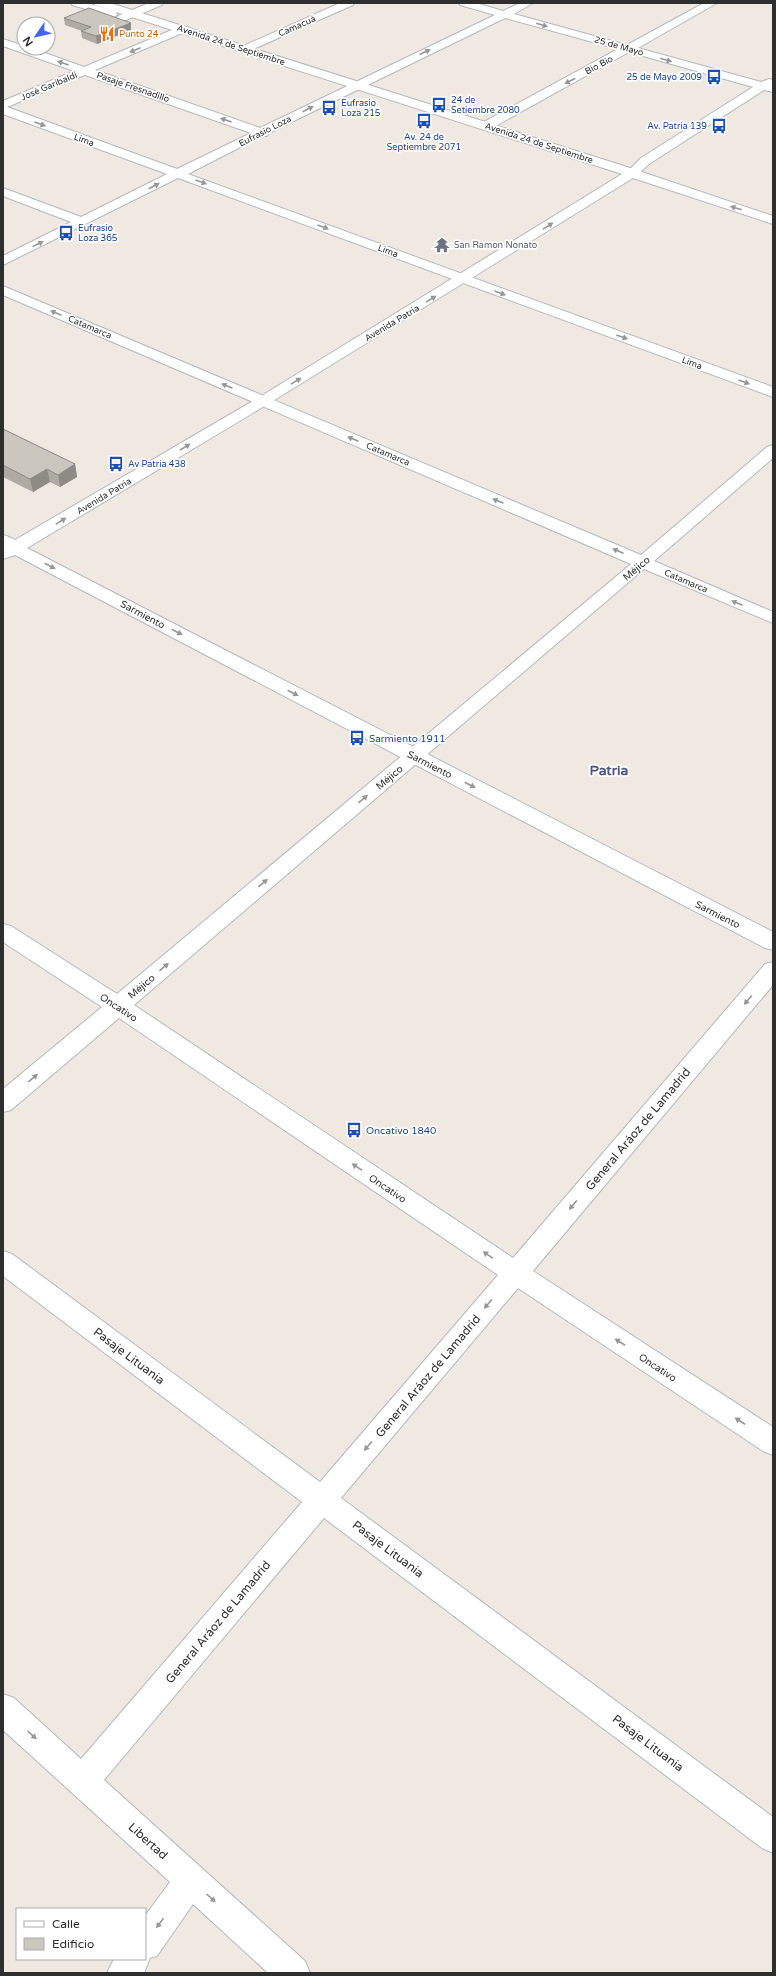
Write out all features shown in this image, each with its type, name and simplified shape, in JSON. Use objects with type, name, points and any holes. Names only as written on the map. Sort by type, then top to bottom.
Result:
[{"type":"street","name":"Avenida 24 de Septiembre","points":[[76,3],[127,16],[351,87],[593,168],[623,173]]},
{"type":"street","name":"Avenida 24 de Septiembre","points":[[99,3],[127,16]]},
{"type":"street","points":[[127,16],[158,3]]},
{"type":"street","name":"Camacuá","points":[[244,49],[349,3]]},
{"type":"street","name":"25 de Mayo","points":[[464,3],[767,88]]},
{"type":"street","name":"Eufrasio Loza","points":[[3,261],[351,87],[528,3]]},
{"type":"street","name":"Bio Bio","points":[[486,126],[712,3]]},
{"type":"street","name":"Avenida 24 de Septiembre","points":[[178,32],[244,49],[351,87],[486,126],[623,173],[773,220]]},
{"type":"street","name":"José Garibaldi","points":[[3,105],[178,32]]},
{"type":"street","name":"Pasaje Fresnadillo","points":[[3,42],[262,132]]},
{"type":"street","name":"Avenida Patria","points":[[6,545],[263,401],[623,173],[767,88],[773,79]]},
{"type":"street","name":"Lima","points":[[3,110],[773,392]]},
{"type":"street","points":[[3,192],[82,222]]},
{"type":"street","name":"Avenida Patria","points":[[6,545],[247,395],[457,277]]},
{"type":"street","name":"Catamarca","points":[[3,290],[773,618]]},
{"type":"street","name":"Méjico","points":[[3,1103],[643,562],[773,450]]},
{"type":"street","name":"Sarmiento","points":[[6,545],[773,942]]},
{"type":"street","name":"Oncativo","points":[[3,932],[118,1006],[515,1273],[773,1442]]},
{"type":"street","name":"General Aráoz de Lamadrid","points":[[83,1781],[773,970]]},
{"type":"street","name":"Pasaje Lituania","points":[[3,1262],[773,1837]]},
{"type":"street","name":"Libertad","points":[[3,1709],[293,1973]]},
{"type":"street","points":[[146,1943],[191,1880]]},
{"type":"street","points":[[124,1973],[133,1960]]},
{"type":"building","points":[[89,8],[131,23],[96,36],[81,31],[91,27],[64,18]]},
{"type":"building","points":[[3,429],[75,464],[58,475],[47,469],[30,479],[3,465]]},
{"type":"place","name":"Punto 24","points":[[107,34]]},
{"type":"place","name":"25 de Mayo 2009","points":[[714,77]]},
{"type":"place","name":"24 de Setiembre 2080","points":[[439,105]]},
{"type":"place","name":"Eufrasio Loza 215","points":[[329,108]]},
{"type":"place","name":"Av. 24 de Septiembre 2071","points":[[424,121]]},
{"type":"place","name":"Av. Patria 139","points":[[719,126]]},
{"type":"place","name":"Eufrasio Loza 365","points":[[66,233]]},
{"type":"place","name":"San Ramon Nonato","points":[[442,245]]},
{"type":"place","name":"Av Patria 438","points":[[116,464]]},
{"type":"place","name":"Sarmiento 1911","points":[[357,738]]},
{"type":"place","name":"Oncativo 1840","points":[[354,1130]]},
{"type":"district","name":"Patria","points":[[609,770]]}]
